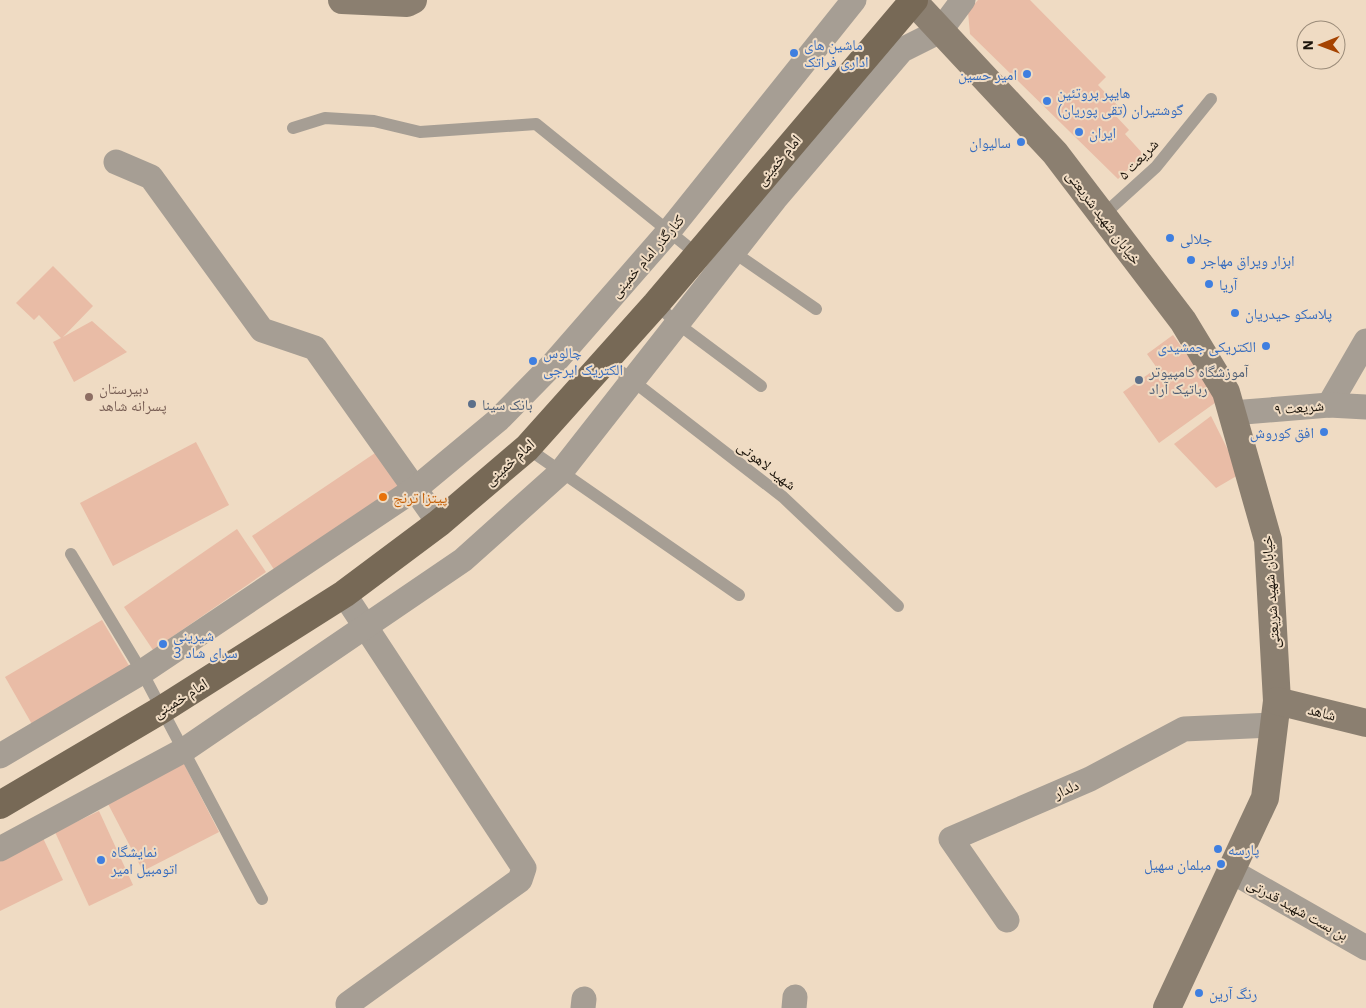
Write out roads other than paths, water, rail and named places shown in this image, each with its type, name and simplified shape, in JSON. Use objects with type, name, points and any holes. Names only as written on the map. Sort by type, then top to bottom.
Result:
[{"type":"main road","name":"امام خمینی","points":[[0,805],[161,710],[344,594],[439,523],[527,448],[607,361],[656,304],[715,248],[914,0]]},
{"type":"street","points":[[342,0],[407,3],[413,0]]},
{"type":"street","name":"کنارگذر امام خمینی","points":[[0,756],[142,672],[415,489],[498,420],[552,364],[669,232],[854,0]]},
{"type":"street","name":"خیابان شهید شریعتی","points":[[914,0],[940,31],[1055,153],[1183,321],[1226,392],[1268,540],[1276,713],[1265,798],[1168,1008]]},
{"type":"street","points":[[0,849],[184,750],[463,560],[560,473],[678,324],[715,248],[775,199],[902,50],[940,31],[963,0]]},
{"type":"street","points":[[116,162],[151,177],[262,330],[315,348],[439,523]]},
{"type":"street","points":[[1329,404],[1366,341]]},
{"type":"street","name":"شریعت ۹","points":[[1232,413],[1329,404],[1366,407]]},
{"type":"street","points":[[344,594],[524,868],[520,880],[348,1004]]},
{"type":"street","name":"شاهد","points":[[1276,713],[1366,723]]},
{"type":"street","name":"دلدار","points":[[1007,920],[951,840],[1090,778],[1184,729],[1276,713]]},
{"type":"street","name":"بن بست شهید قدرتی","points":[[1231,871],[1366,948]]},
{"type":"lane","name":"شریعت ۵","points":[[1102,216],[1156,167],[1211,98]]},
{"type":"lane","points":[[293,128],[325,118],[374,121],[420,132],[536,124],[669,232],[715,248],[816,309]]},
{"type":"lane","points":[[656,304],[678,324],[761,386]]},
{"type":"lane","name":"شهید لاهوتی","points":[[607,361],[782,496],[898,606]]},
{"type":"lane","points":[[527,448],[560,473],[739,595]]},
{"type":"lane","points":[[71,554],[142,672],[262,899]]},
{"type":"place","name":"ماشین های اداری فراتک","points":[[794,53]]},
{"type":"place","name":"امیر حسین","points":[[1027,74]]},
{"type":"place","name":"هایپر پروتئین گوشتیران (تقی پوریان)","points":[[1047,101]]},
{"type":"place","name":"ایران","points":[[1079,132]]},
{"type":"place","name":"سالیوان","points":[[1021,142]]},
{"type":"place","name":"جلالی","points":[[1170,238]]},
{"type":"place","name":"ابزار ویراق مهاجر","points":[[1191,260]]},
{"type":"place","name":"آریا","points":[[1209,284]]},
{"type":"place","name":"پلاسکو حیدریان","points":[[1235,313]]},
{"type":"place","name":"الکتریکی جمشیدی","points":[[1266,346]]},
{"type":"place","name":"چالوس الکتریک ایرجی","points":[[533,361]]},
{"type":"place","name":"آموزشگاه کامپیوتر رباتیک آراد","points":[[1139,380]]},
{"type":"place","name":"دبیرستان پسرانه شاهد","points":[[89,397]]},
{"type":"place","name":"بانک سینا","points":[[472,404]]},
{"type":"place","name":"افق کوروش","points":[[1324,432]]},
{"type":"place","name":"پیتزا ترنج","points":[[383,497]]},
{"type":"place","name":"شیرینی سرای شاد 3","points":[[163,644]]},
{"type":"place","name":"پارسه","points":[[1218,849]]},
{"type":"place","name":"نمایشگاه اتومبیل امیر","points":[[101,860]]},
{"type":"place","name":"مبلمان سهیل","points":[[1221,864]]},
{"type":"place","name":"رنگ آرین","points":[[1199,993]]}]
